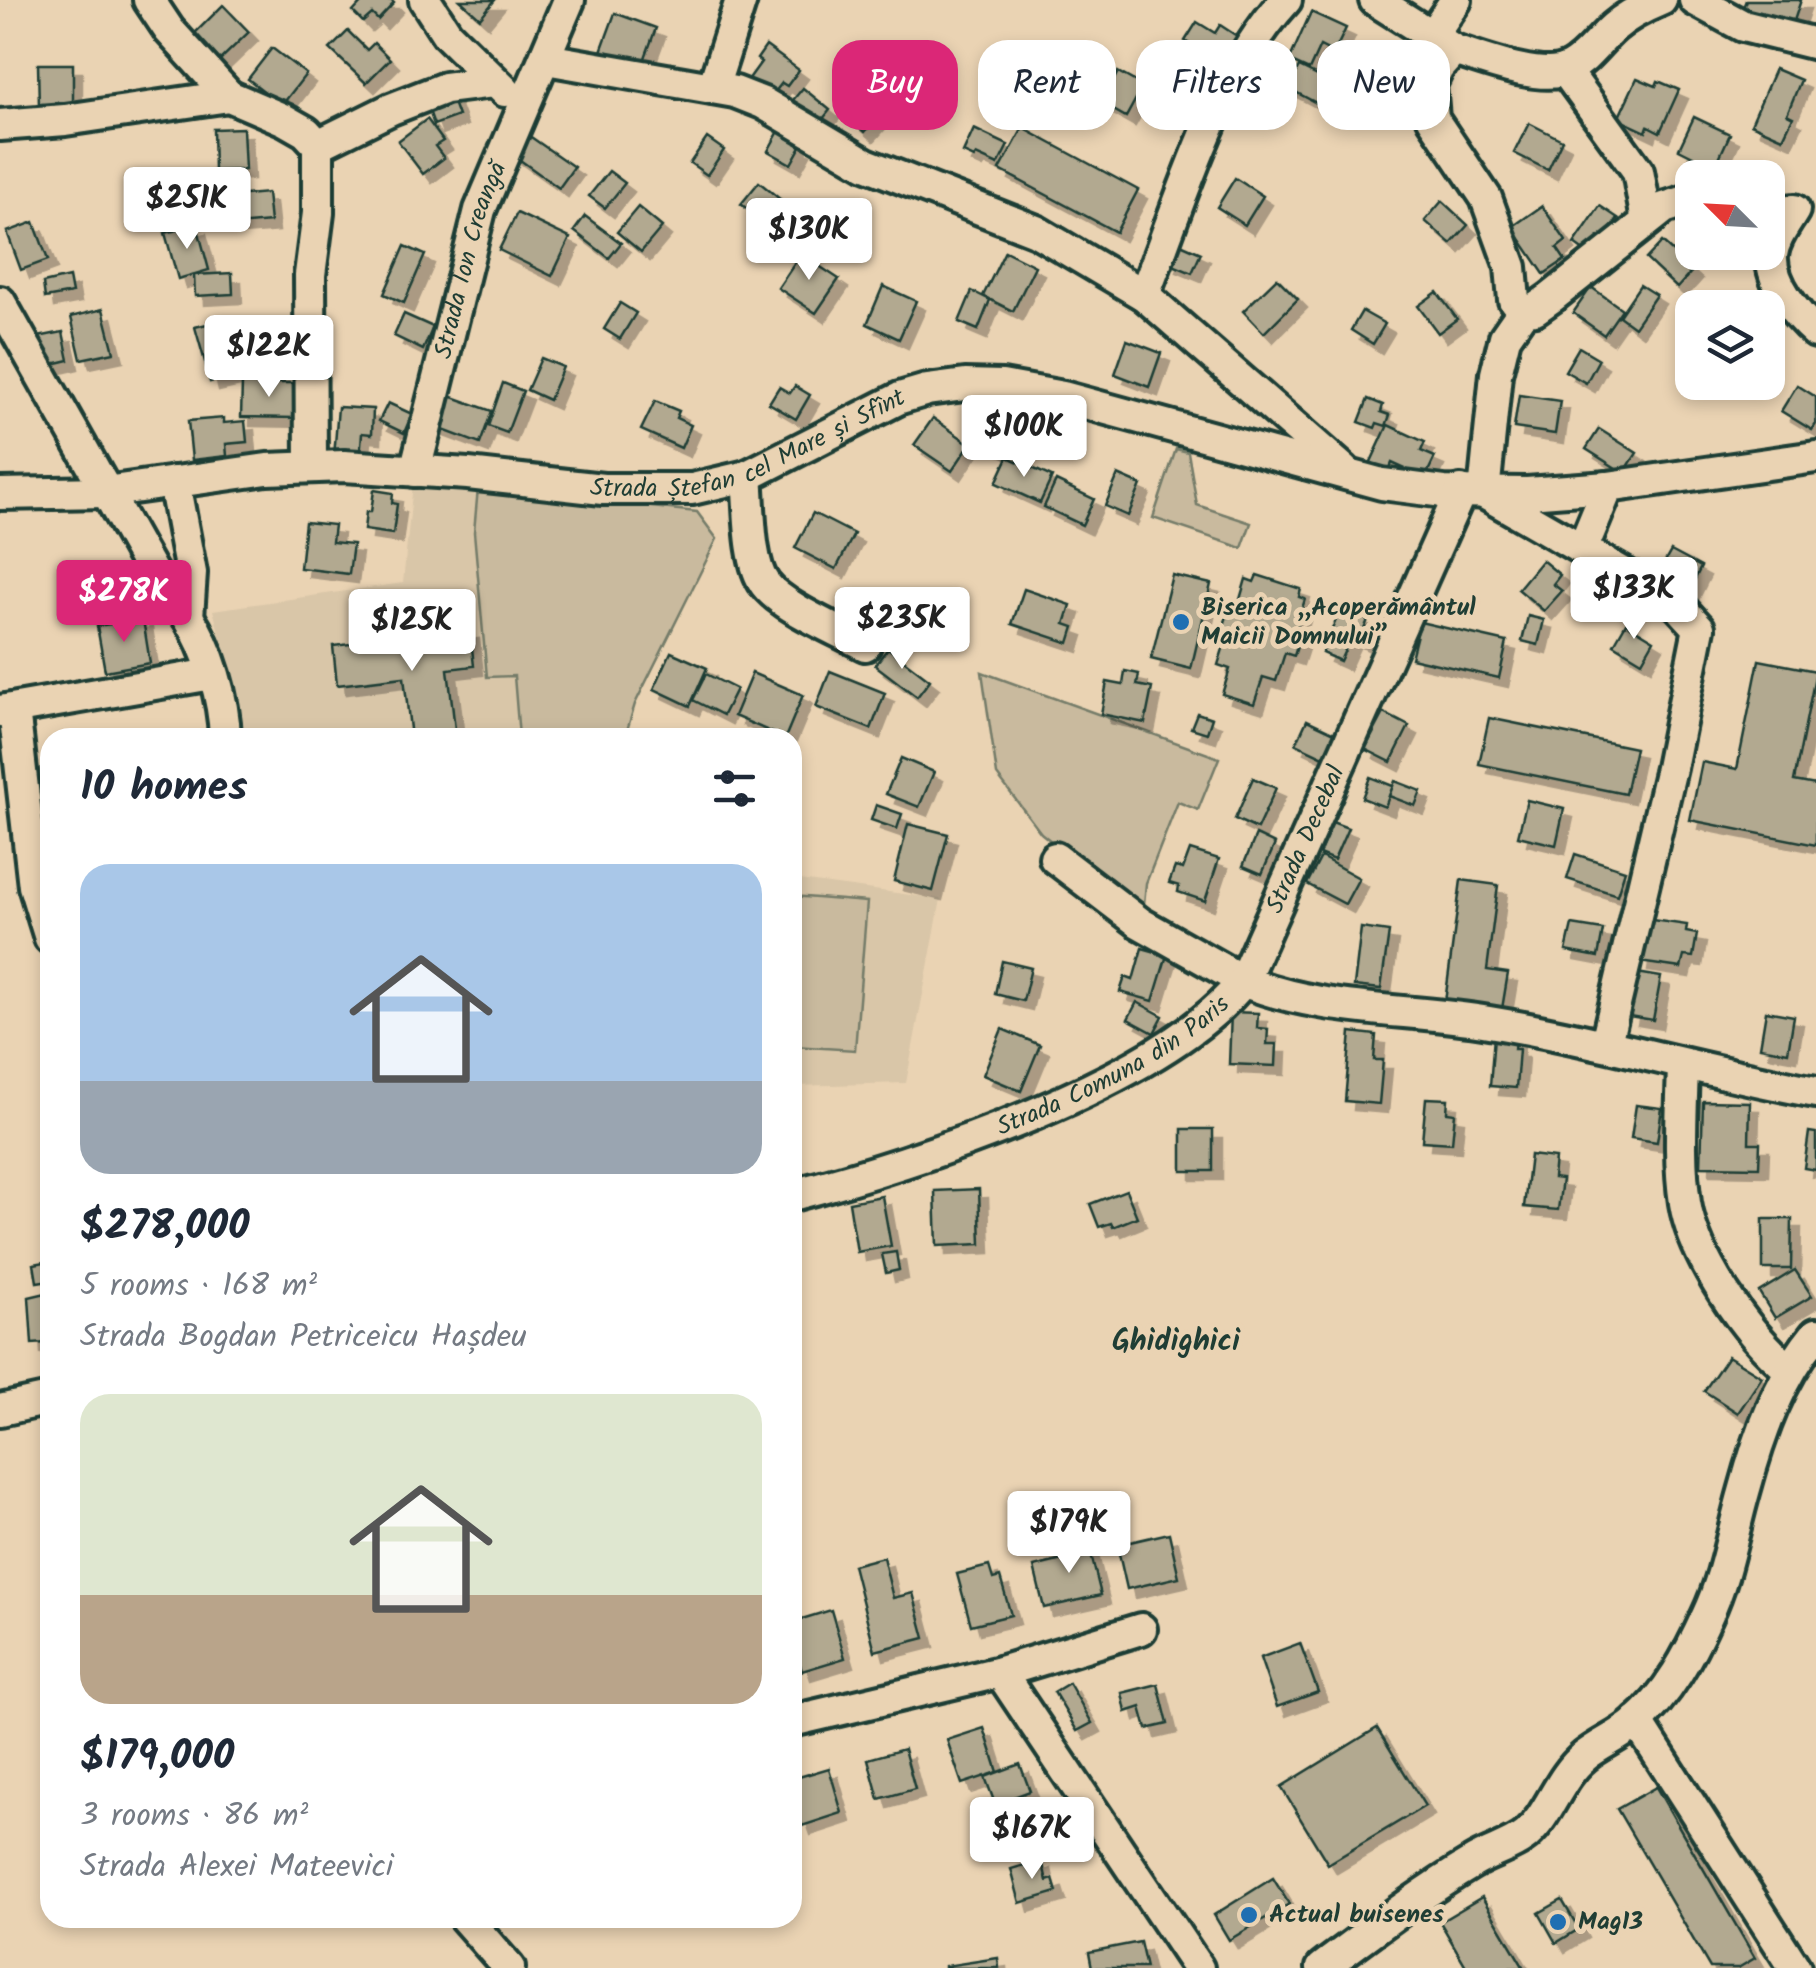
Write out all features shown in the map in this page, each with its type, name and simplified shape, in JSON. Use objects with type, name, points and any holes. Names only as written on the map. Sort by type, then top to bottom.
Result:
[{"type":"street","points":[[149,0],[169,30],[229,96],[285,120],[306,132],[318,145],[318,213],[310,275],[312,466]]},
{"type":"street","points":[[425,0],[446,34],[493,82],[524,104]]},
{"type":"street","name":"Strada Ion Creangă","points":[[415,471],[469,245],[568,0]]},
{"type":"street","points":[[714,88],[741,0]]},
{"type":"street","points":[[1144,295],[1210,127],[1240,63],[1286,0]]},
{"type":"street","points":[[1375,0],[1441,40]]},
{"type":"street","points":[[1445,40],[1456,0]]},
{"type":"street","points":[[1450,44],[1549,74],[1565,70],[1584,58],[1617,24],[1661,0]]},
{"type":"street","points":[[1696,0],[1743,26],[1816,44]]},
{"type":"street","points":[[546,58],[714,88],[763,103],[866,164],[1036,231],[1144,295],[1350,476]]},
{"type":"street","points":[[1565,70],[1638,171],[1646,221]]},
{"type":"street","points":[[318,145],[445,88],[493,82]]},
{"type":"street","points":[[0,125],[65,120],[229,96]]},
{"type":"street","points":[[1440,130],[1486,198],[1512,267],[1514,300],[1523,310]]},
{"type":"street","points":[[1523,310],[1536,309],[1646,221],[1675,204]]},
{"type":"street","points":[[1793,206],[1772,252],[1773,270],[1797,312],[1816,332]]},
{"type":"street","points":[[0,302],[161,588],[188,617],[212,674],[224,728]]},
{"type":"street","points":[[1473,492],[1505,337],[1523,310]]},
{"type":"street","name":"Strada Ștefan cel Mare și Sfînt","points":[[0,494],[104,492],[312,466],[649,490],[713,486],[747,476],[900,398],[965,385],[1002,386],[1063,398],[1350,476],[1417,490],[1608,487],[1816,457]]},
{"type":"street","points":[[747,476],[756,563],[764,583],[780,598],[865,645]]},
{"type":"street","points":[[174,482],[191,573],[188,617]]},
{"type":"street","points":[[1582,550],[1608,487]]},
{"type":"street","name":"Strada Ștefan cel Mare și Sfînt","points":[[1473,492],[1677,604],[1699,628],[1671,768],[1606,1043]]},
{"type":"street","name":"Strada Decebal","points":[[1243,981],[1473,492]]},
{"type":"street","points":[[134,542],[134,523],[146,505],[161,502],[176,510],[181,519]]},
{"type":"street","points":[[40,906],[7,710],[212,674]]},
{"type":"street","points":[[1055,858],[1140,923],[1243,981]]},
{"type":"street","name":"Strada Comuna din Paris","points":[[802,1192],[974,1137],[1071,1097],[1173,1041],[1229,999],[1243,981],[1269,991],[1338,1006],[1484,1021],[1606,1043],[1682,1065],[1816,1092]]},
{"type":"street","points":[[1682,1065],[1681,1169],[1691,1227],[1744,1324],[1763,1347],[1789,1368]]},
{"type":"street","points":[[1322,1968],[1474,1861],[1521,1839],[1539,1823],[1566,1774],[1638,1722],[1668,1686],[1708,1616],[1729,1558],[1744,1492],[1789,1368],[1816,1334]]},
{"type":"street","points":[[0,1410],[40,1401]]},
{"type":"street","points":[[802,1720],[1000,1672],[1141,1629]]},
{"type":"street","points":[[1000,1672],[1198,1968]]},
{"type":"street","points":[[1638,1722],[1795,1968]]},
{"type":"street","points":[[474,1928],[509,1968]]},
{"type":"shaded area","points":[[1176,449],[1188,452],[1197,505],[1251,523],[1242,548],[1153,518]]},
{"type":"shaded area","points":[[413,483],[565,491],[697,512],[717,539],[635,704],[628,728],[239,728],[238,701],[213,610],[403,583]]},
{"type":"shaded area","points":[[478,488],[697,512],[717,539],[635,704],[628,728],[518,728],[514,676],[487,677],[474,532]]},
{"type":"shaded area","points":[[982,672],[1219,758],[1198,810],[1178,802],[1146,883],[1143,915],[1041,833],[997,775]]},
{"type":"shaded area","points":[[802,880],[941,899],[906,1083],[802,1086]]},
{"type":"shaded area","points":[[802,897],[867,902],[855,1050],[802,1047]]},
{"type":"building","points":[[364,0],[394,3],[378,20],[372,14],[363,22],[353,12]]},
{"type":"building","points":[[460,0],[495,0],[480,18]]},
{"type":"building","points":[[1746,0],[1801,0],[1792,27],[1742,10]]},
{"type":"building","points":[[223,5],[249,32],[218,62],[192,36]]},
{"type":"building","points":[[1311,12],[1346,28],[1340,40],[1317,40],[1317,53],[1309,70],[1297,65],[1297,43]]},
{"type":"building","points":[[615,13],[656,28],[641,69],[600,54]]},
{"type":"building","points":[[1197,22],[1215,33],[1220,25],[1243,40],[1186,40]]},
{"type":"building","points":[[348,31],[367,50],[374,43],[390,59],[366,83],[330,49]]},
{"type":"building","points":[[766,46],[799,70],[787,86],[782,83],[771,97],[748,80],[761,62],[757,59]]},
{"type":"building","points":[[272,48],[306,74],[282,105],[248,79]]},
{"type":"building","points":[[38,64],[73,64],[73,106],[39,107]]},
{"type":"building","points":[[1299,67],[1317,76],[1317,103],[1297,93]]},
{"type":"building","points":[[1775,69],[1801,80],[1787,114],[1793,117],[1783,138],[1751,124]]},
{"type":"building","points":[[1118,72],[1136,82],[1136,99],[1126,117],[1116,111]]},
{"type":"building","points":[[1637,78],[1679,90],[1660,132],[1648,126],[1646,132],[1618,119]]},
{"type":"building","points":[[803,88],[830,110],[815,129],[788,106]]},
{"type":"building","points":[[451,97],[458,116],[434,125],[427,105]]},
{"type":"building","points":[[1694,117],[1730,134],[1718,160],[1701,160],[1679,149]]},
{"type":"building","points":[[427,119],[443,141],[435,146],[444,158],[423,174],[398,141]]},
{"type":"building","points":[[1529,123],[1562,140],[1548,170],[1514,153]]},
{"type":"building","points":[[783,124],[802,135],[791,164],[768,151]]},
{"type":"building","points":[[243,128],[245,170],[214,171],[213,129]]},
{"type":"building","points":[[974,129],[1008,145],[998,165],[963,153]]},
{"type":"building","points":[[1022,130],[1027,130],[1138,190],[1116,232],[1000,170]]},
{"type":"building","points":[[528,135],[574,167],[559,188],[513,155]]},
{"type":"building","points":[[707,138],[724,150],[707,175],[690,163]]},
{"type":"building","points":[[609,171],[625,183],[605,208],[589,196]]},
{"type":"building","points":[[1235,178],[1263,196],[1245,225],[1217,207]]},
{"type":"building","points":[[759,182],[792,209],[774,231],[741,204]]},
{"type":"building","points":[[267,193],[270,222],[236,225],[234,196]]},
{"type":"building","points":[[1442,201],[1468,225],[1451,244],[1425,221]]},
{"type":"building","points":[[1542,206],[1566,241],[1557,248],[1565,260],[1544,274],[1512,227]]},
{"type":"building","points":[[1600,206],[1618,218],[1592,257],[1574,244]]},
{"type":"building","points":[[638,207],[662,227],[641,252],[617,232]]},
{"type":"building","points":[[517,213],[570,238],[552,276],[499,250]]},
{"type":"building","points":[[585,216],[621,243],[609,258],[574,231]]},
{"type":"building","points":[[34,222],[48,260],[21,270],[7,232]]},
{"type":"building","points":[[197,225],[209,270],[178,279],[165,233]]},
{"type":"building","points":[[1176,242],[1201,253],[1192,273],[1168,263]]},
{"type":"building","points":[[1662,242],[1675,254],[1675,270],[1693,270],[1677,288],[1646,259]]},
{"type":"building","points":[[405,246],[425,255],[404,303],[384,294]]},
{"type":"building","points":[[1005,251],[1035,266],[1013,311],[983,296]]},
{"type":"building","points":[[801,254],[839,279],[816,313],[778,288]]},
{"type":"building","points":[[232,273],[233,294],[195,296],[194,275]]},
{"type":"building","points":[[69,277],[72,293],[45,298],[43,283]]},
{"type":"building","points":[[1277,278],[1298,299],[1264,333],[1243,311]]},
{"type":"building","points":[[1640,285],[1656,295],[1634,327],[1619,316]]},
{"type":"building","points":[[883,286],[916,301],[899,339],[867,324]]},
{"type":"building","points":[[1591,287],[1622,309],[1604,335],[1573,313]]},
{"type":"building","points":[[972,291],[990,300],[978,330],[959,322]]},
{"type":"building","points":[[1437,292],[1457,319],[1438,333],[1418,306]]},
{"type":"building","points":[[620,303],[636,313],[620,339],[604,329]]},
{"type":"building","points":[[103,309],[114,352],[81,359],[71,317]]},
{"type":"building","points":[[1362,311],[1385,324],[1373,344],[1351,330]]},
{"type":"building","points":[[404,314],[433,327],[423,350],[394,336]]},
{"type":"building","points":[[219,321],[229,356],[205,362],[195,327]]},
{"type":"building","points":[[63,332],[69,360],[48,365],[38,337]]},
{"type":"building","points":[[1127,340],[1161,353],[1149,387],[1115,374]]},
{"type":"building","points":[[1579,347],[1599,359],[1586,383],[1565,371]]},
{"type":"building","points":[[541,358],[563,367],[549,400],[527,390]]},
{"type":"building","points":[[231,359],[235,376],[210,382],[206,365]]},
{"type":"building","points":[[242,383],[297,383],[296,418],[241,417]]},
{"type":"building","points":[[503,383],[523,391],[507,433],[488,426]]},
{"type":"building","points":[[1797,385],[1816,397],[1816,424],[1812,430],[1781,411]]},
{"type":"building","points":[[795,386],[810,395],[796,419],[769,403],[779,387],[790,393]]},
{"type":"building","points":[[447,395],[492,411],[480,444],[435,427]]},
{"type":"building","points":[[1519,395],[1560,401],[1555,434],[1514,428]]},
{"type":"building","points":[[1368,399],[1383,405],[1381,412],[1390,415],[1386,426],[1377,423],[1375,428],[1359,422]]},
{"type":"building","points":[[655,401],[679,411],[676,418],[691,425],[681,448],[641,430]]},
{"type":"building","points":[[388,403],[412,414],[404,433],[379,421]]},
{"type":"building","points":[[982,406],[1016,421],[1002,451],[969,437]]},
{"type":"building","points":[[338,407],[373,409],[372,434],[362,433],[360,458],[334,457]]},
{"type":"building","points":[[224,418],[224,423],[245,421],[247,442],[226,444],[227,456],[192,460],[188,421]]},
{"type":"building","points":[[933,418],[970,444],[952,471],[914,445]]},
{"type":"building","points":[[1388,425],[1425,442],[1421,451],[1435,457],[1425,478],[1392,463],[1388,473],[1370,464]]},
{"type":"building","points":[[1599,429],[1637,453],[1624,473],[1586,449]]},
{"type":"building","points":[[1008,457],[1052,477],[1040,503],[996,483]]},
{"type":"building","points":[[1118,475],[1141,485],[1128,516],[1105,506]]},
{"type":"building","points":[[1056,481],[1094,499],[1082,525],[1044,507]]},
{"type":"building","points":[[374,490],[393,493],[392,503],[397,504],[393,534],[364,530]]},
{"type":"building","points":[[813,513],[854,534],[836,569],[795,548]]},
{"type":"building","points":[[305,522],[334,525],[332,542],[353,544],[349,574],[300,568]]},
{"type":"building","points":[[1671,551],[1701,567],[1689,591],[1658,574]]},
{"type":"building","points":[[1542,560],[1560,575],[1553,584],[1562,591],[1544,611],[1518,589]]},
{"type":"building","name":"Biserica „Acoperământul Maicii Domnului”","points":[[1172,575],[1211,584],[1191,669],[1151,659]]},
{"type":"building","points":[[1257,575],[1301,589],[1299,597],[1305,599],[1295,632],[1301,634],[1294,656],[1285,653],[1276,681],[1263,677],[1254,704],[1222,694],[1230,669],[1218,665],[1228,633],[1222,631],[1229,610],[1236,613],[1246,579],[1254,582]]},
{"type":"building","points":[[1024,589],[1071,605],[1065,624],[1074,627],[1069,643],[1012,624]]},
{"type":"building","points":[[1341,608],[1368,620],[1359,641],[1351,637],[1340,661],[1322,653]]},
{"type":"building","points":[[1528,616],[1544,620],[1538,645],[1522,641]]},
{"type":"building","points":[[143,619],[150,663],[105,671],[97,626]]},
{"type":"building","points":[[1420,622],[1507,642],[1499,678],[1411,658]]},
{"type":"building","points":[[1626,623],[1654,640],[1642,661],[1614,644]]},
{"type":"building","points":[[470,630],[474,666],[448,669],[455,728],[410,728],[404,677],[337,685],[333,646]]},
{"type":"building","points":[[888,648],[930,680],[917,697],[875,665]]},
{"type":"building","points":[[671,652],[707,668],[690,706],[654,689]]},
{"type":"building","points":[[1759,660],[1816,671],[1794,781],[1816,785],[1816,845],[1690,820],[1702,762],[1737,769]]},
{"type":"building","points":[[830,671],[885,693],[871,729],[816,707]]},
{"type":"building","points":[[1125,671],[1139,674],[1137,685],[1152,688],[1145,723],[1101,714],[1107,682],[1123,685]]},
{"type":"building","points":[[752,673],[803,695],[789,728],[762,728],[734,716]]},
{"type":"building","points":[[706,674],[736,689],[723,715],[693,700]]},
{"type":"building","points":[[1197,713],[1212,718],[1207,733],[1191,728]]},
{"type":"building","points":[[1384,713],[1409,726],[1391,762],[1365,749]]},
{"type":"building","points":[[1489,718],[1635,748],[1625,794],[1479,764]]},
{"type":"building","points":[[1307,720],[1341,736],[1330,760],[1296,744]]},
{"type":"building","points":[[901,758],[934,772],[919,807],[886,794]]},
{"type":"building","points":[[1370,777],[1393,786],[1385,807],[1362,798]]},
{"type":"building","points":[[1253,778],[1276,788],[1257,829],[1235,819]]},
{"type":"building","points":[[1395,781],[1421,791],[1415,806],[1389,796]]},
{"type":"building","points":[[1527,800],[1564,809],[1556,845],[1518,836]]},
{"type":"building","points":[[876,805],[902,814],[897,829],[871,820]]},
{"type":"building","points":[[1332,822],[1348,828],[1334,860],[1319,854]]},
{"type":"building","points":[[908,824],[948,834],[933,891],[894,881]]},
{"type":"building","points":[[1256,835],[1275,844],[1262,874],[1243,866]]},
{"type":"building","points":[[1190,850],[1219,859],[1205,901],[1178,892],[1179,886],[1169,883],[1175,867],[1183,869]]},
{"type":"building","points":[[1575,854],[1625,870],[1617,895],[1567,879]]},
{"type":"building","points":[[1321,857],[1359,878],[1345,904],[1307,884]]},
{"type":"building","points":[[1461,880],[1498,885],[1487,970],[1508,973],[1502,1009],[1445,1002]]},
{"type":"building","points":[[1645,919],[1687,925],[1686,932],[1697,934],[1693,957],[1684,956],[1681,968],[1639,962]]},
{"type":"building","points":[[1572,925],[1603,930],[1598,957],[1566,951]]},
{"type":"building","points":[[1361,928],[1389,932],[1381,989],[1354,986]]},
{"type":"building","points":[[1142,948],[1167,955],[1153,1001],[1120,992],[1125,977],[1133,980]]},
{"type":"building","points":[[1002,961],[1031,968],[1023,1001],[995,994]]},
{"type":"building","points":[[1637,973],[1661,977],[1653,1020],[1629,1016]]},
{"type":"building","points":[[1137,1002],[1163,1016],[1154,1033],[1128,1019]]},
{"type":"building","points":[[1766,1011],[1794,1016],[1788,1052],[1760,1047]]},
{"type":"building","points":[[1231,1012],[1258,1013],[1257,1028],[1268,1029],[1267,1044],[1277,1044],[1276,1066],[1229,1064]]},
{"type":"building","points":[[1002,1029],[1040,1045],[1021,1091],[983,1075]]},
{"type":"building","points":[[1351,1032],[1376,1035],[1374,1060],[1383,1060],[1379,1104],[1345,1101]]},
{"type":"building","points":[[1494,1036],[1515,1038],[1514,1049],[1519,1049],[1516,1088],[1490,1086]]},
{"type":"building","points":[[1426,1098],[1448,1099],[1447,1112],[1455,1113],[1452,1143],[1422,1141]]},
{"type":"building","points":[[1703,1101],[1750,1102],[1749,1143],[1760,1143],[1759,1167],[1701,1166]]},
{"type":"building","points":[[1636,1105],[1662,1108],[1657,1142],[1631,1138]]},
{"type":"building","points":[[1182,1129],[1213,1129],[1213,1171],[1182,1171]]},
{"type":"building","points":[[1809,1132],[1816,1133],[1816,1170],[1804,1168]]},
{"type":"building","points":[[1530,1155],[1555,1158],[1553,1178],[1562,1179],[1558,1210],[1524,1207]]},
{"type":"building","points":[[979,1189],[981,1244],[937,1246],[935,1191]]},
{"type":"building","points":[[1126,1190],[1137,1217],[1113,1227],[1111,1223],[1099,1227],[1090,1204]]},
{"type":"building","points":[[882,1196],[891,1246],[857,1252],[849,1202]]},
{"type":"building","points":[[1763,1219],[1792,1219],[1791,1269],[1763,1269]]},
{"type":"building","points":[[896,1252],[899,1270],[886,1273],[882,1254]]},
{"type":"building","points":[[40,1263],[40,1282],[37,1282],[34,1264]]},
{"type":"building","points":[[1795,1270],[1812,1296],[1775,1318],[1759,1292]]},
{"type":"building","points":[[40,1294],[40,1343],[32,1344],[29,1297]]},
{"type":"building","points":[[1728,1356],[1762,1377],[1738,1413],[1704,1391]]},
{"type":"building","points":[[1169,1533],[1179,1577],[1127,1589],[1117,1545]]},
{"type":"building","points":[[1087,1538],[1101,1595],[1044,1608],[1034,1567],[1066,1559],[1063,1544]]},
{"type":"building","points":[[883,1557],[893,1598],[913,1593],[925,1638],[875,1651],[853,1565]]},
{"type":"building","points":[[989,1566],[993,1579],[1000,1577],[1011,1615],[971,1625],[957,1574]]},
{"type":"building","points":[[831,1610],[845,1658],[802,1671],[802,1619]]},
{"type":"building","points":[[1300,1643],[1318,1692],[1277,1707],[1260,1658]]},
{"type":"building","points":[[1069,1683],[1092,1723],[1077,1731],[1054,1692]]},
{"type":"building","points":[[1158,1684],[1168,1724],[1147,1729],[1141,1707],[1126,1712],[1122,1693]]},
{"type":"building","points":[[984,1728],[998,1772],[962,1784],[947,1740]]},
{"type":"building","points":[[1377,1728],[1425,1806],[1328,1864],[1281,1787]]},
{"type":"building","points":[[904,1749],[915,1789],[879,1799],[868,1759]]},
{"type":"building","points":[[1020,1764],[1030,1791],[995,1804],[985,1777]]},
{"type":"building","points":[[829,1768],[842,1813],[802,1826],[802,1776]]},
{"type":"building","points":[[1656,1787],[1755,1958],[1738,1968],[1710,1968],[1617,1809]]},
{"type":"building","points":[[1042,1860],[1047,1881],[1053,1879],[1057,1892],[1020,1903],[1011,1869]]},
{"type":"building","points":[[1273,1878],[1289,1904],[1229,1940],[1214,1915]]},
{"type":"building","points":[[1482,1897],[1524,1968],[1467,1968],[1440,1922]]},
{"type":"building","points":[[1562,1900],[1579,1929],[1556,1943],[1539,1913]]},
{"type":"building","points":[[1140,1942],[1146,1968],[1092,1968],[1089,1952]]},
{"type":"building","points":[[998,1958],[999,1968],[945,1968],[945,1966]]},
{"type":"place","name":"Biserica „Acoperământul Maicii Domnului”","points":[[1181,622]]},
{"type":"place","name":"Actual buisenes","points":[[1249,1915]]},
{"type":"place","name":"Mag13","points":[[1558,1922]]},
{"type":"district","name":"Ghidighici","points":[[1176,1342]]}]
